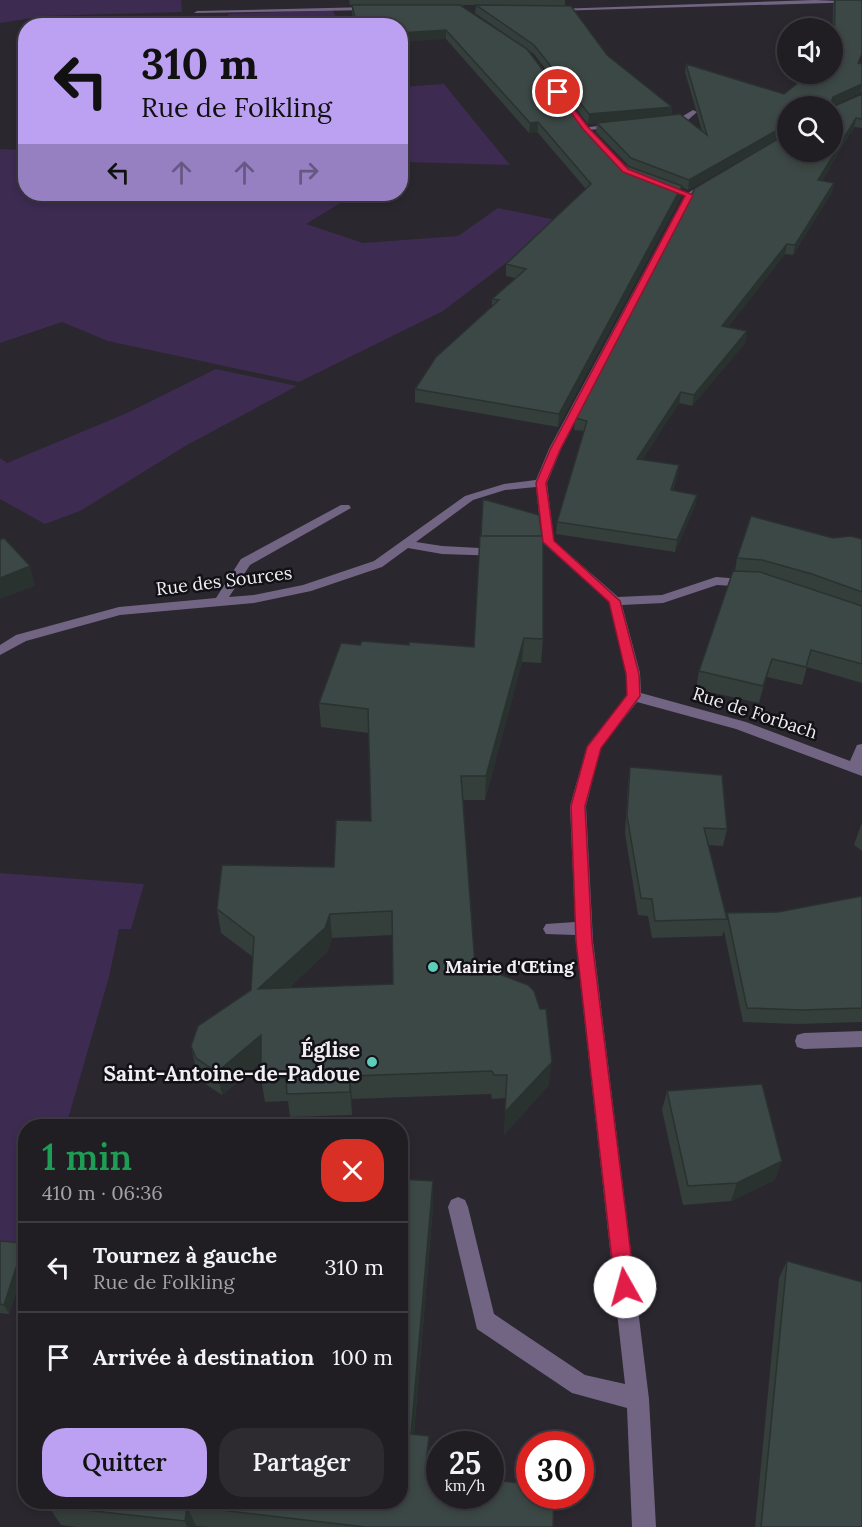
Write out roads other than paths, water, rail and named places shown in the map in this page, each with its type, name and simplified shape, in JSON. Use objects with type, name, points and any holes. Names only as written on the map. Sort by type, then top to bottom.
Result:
[{"type":"street","points":[[546,11],[862,0]]},
{"type":"street","points":[[197,14],[299,9],[381,9]]},
{"type":"street","points":[[651,122],[685,118],[693,112]]},
{"type":"street","points":[[578,119],[594,137]]},
{"type":"street","points":[[585,128],[630,124]]},
{"type":"street","points":[[644,1527],[638,1399],[584,928],[578,806],[594,747],[634,696],[633,674],[615,601],[548,542],[541,483],[555,450],[684,194],[719,177]]},
{"type":"street","name":"Rue des Sources","points":[[0,651],[21,638],[119,611],[254,599],[306,588],[378,564],[469,498],[504,487],[541,483]]},
{"type":"street","points":[[220,602],[245,562],[345,508]]},
{"type":"street","points":[[406,544],[442,550],[508,553]]},
{"type":"street","points":[[541,555],[560,553]]},
{"type":"street","points":[[615,601],[663,599],[716,581],[758,583],[769,586]]},
{"type":"street","name":"Rue de Forbach","points":[[634,696],[741,725],[858,770]]},
{"type":"street","points":[[858,770],[862,749]]},
{"type":"street","points":[[552,929],[584,928]]},
{"type":"street","points":[[804,1041],[862,1039]]},
{"type":"street","points":[[458,1207],[485,1321],[580,1385],[638,1399]]},
{"type":"place","name":"Mairie d'Œting","points":[[433,967]]},
{"type":"place","name":"Église Saint-Antoine-de-Padoue","points":[[372,1062]]}]
